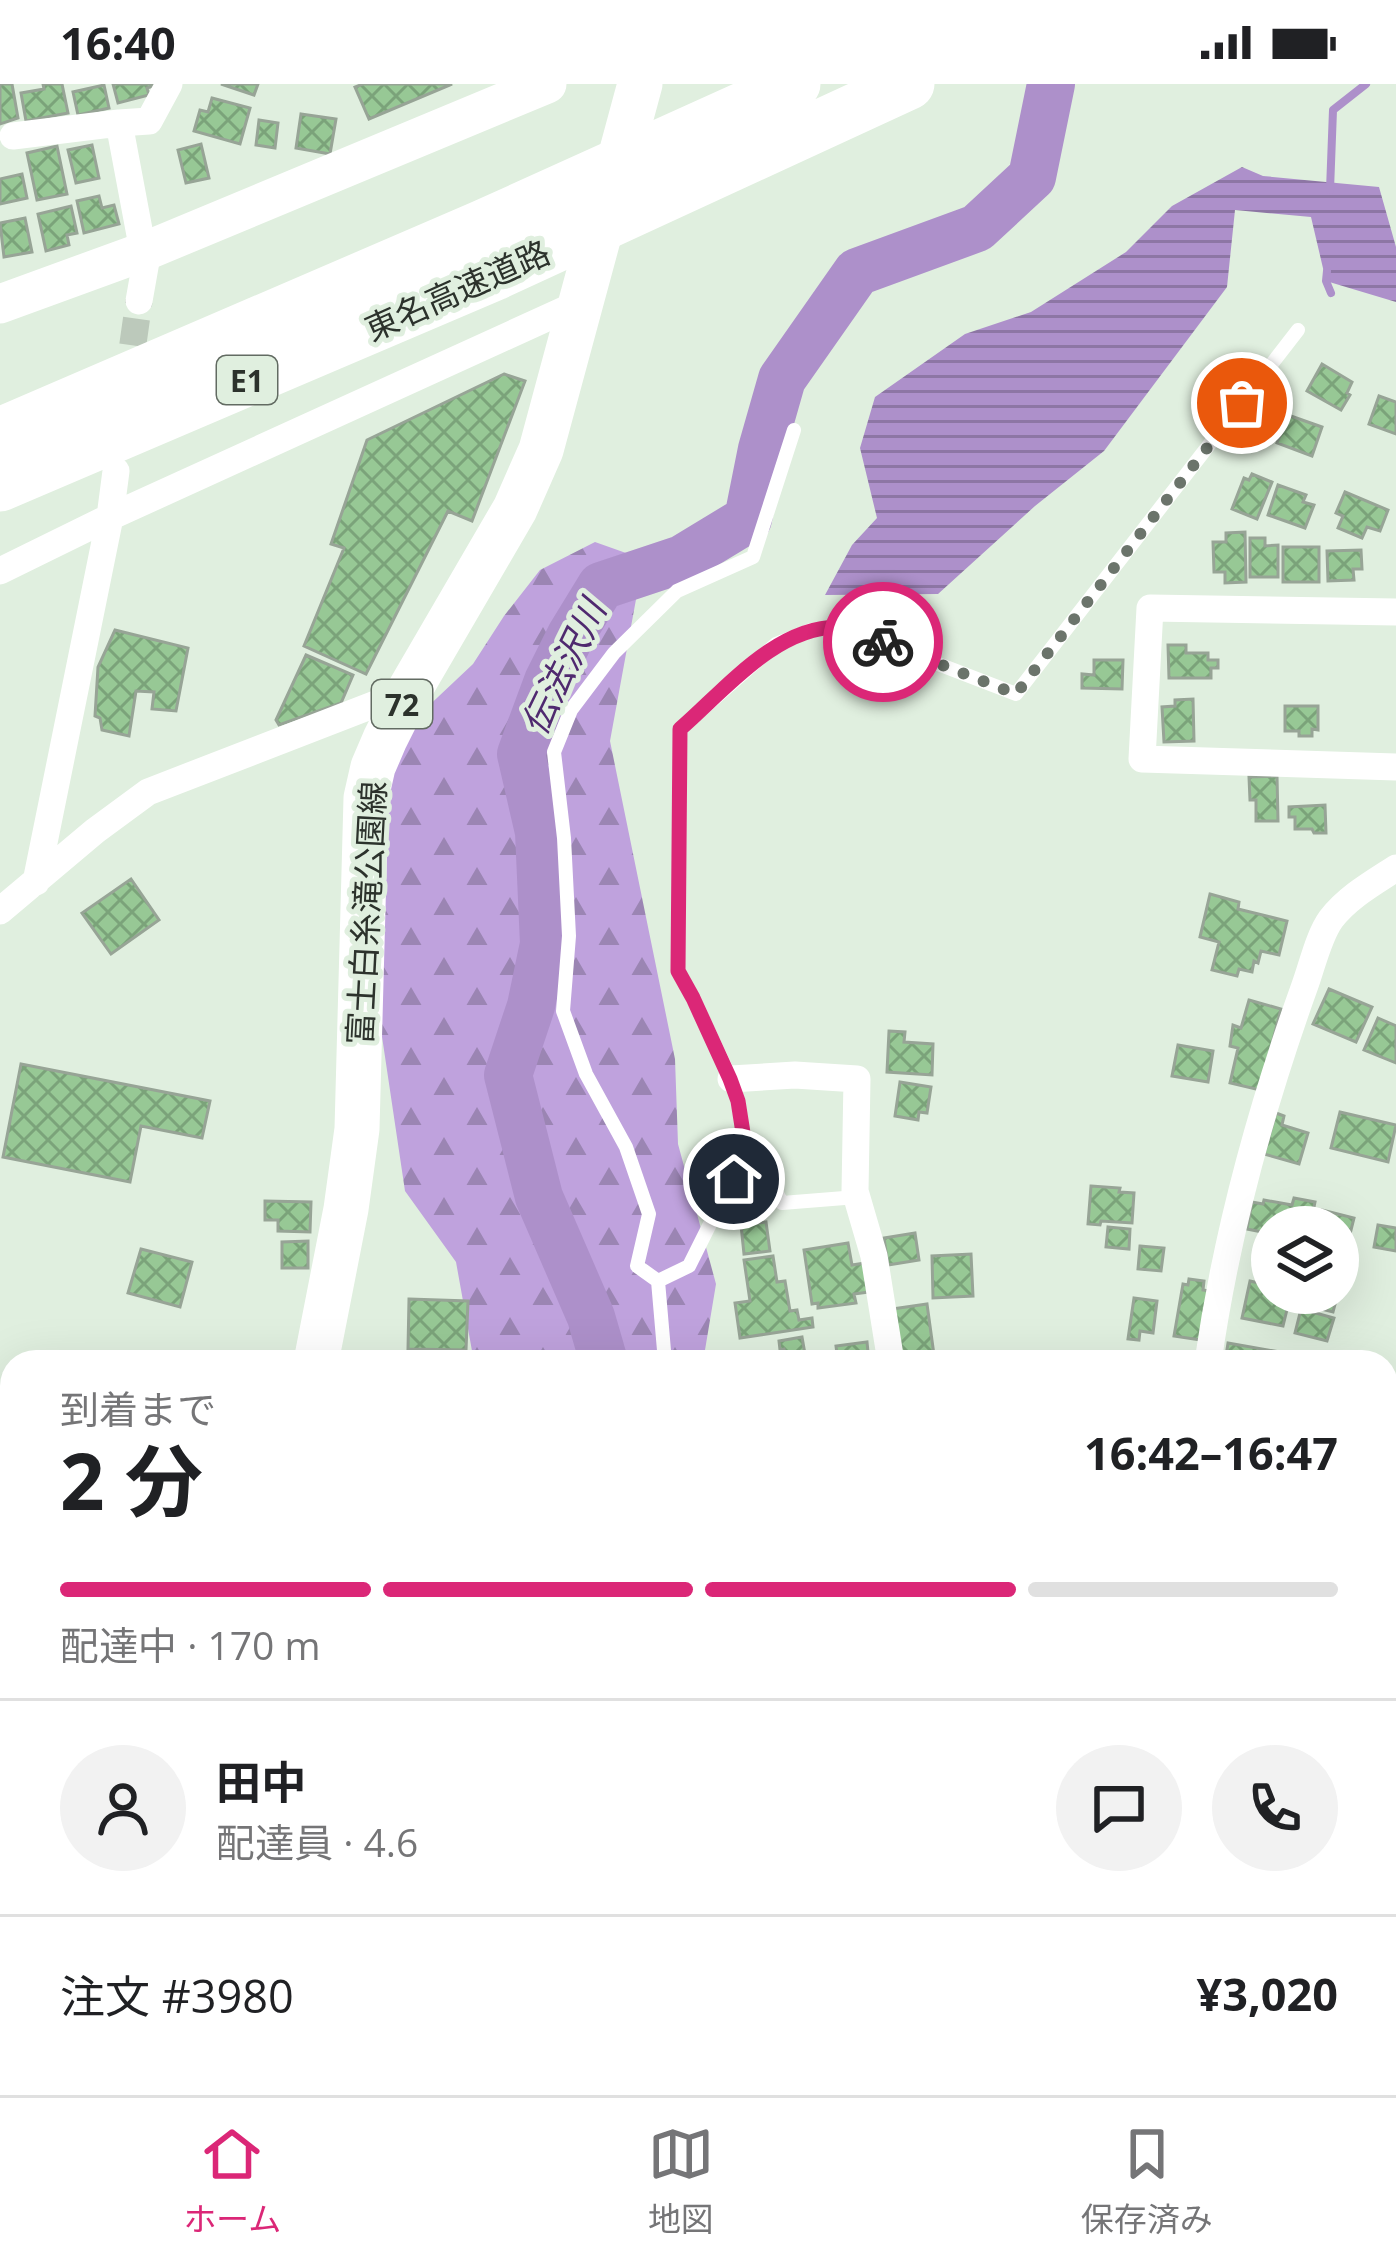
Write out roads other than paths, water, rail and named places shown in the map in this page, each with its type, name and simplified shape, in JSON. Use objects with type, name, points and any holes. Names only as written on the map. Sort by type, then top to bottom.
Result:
[{"type":"highway","name":"東名高速道路","points":[[7,470],[117,382],[481,226],[795,84]]},
{"type":"highway","name":"東名高速道路","points":[[7,470],[495,275],[897,89]]},
{"type":"highway","points":[[0,421],[117,382]]},
{"type":"main road","name":"富士白糸滝公園線","points":[[318,1350],[357,1129],[366,798],[373,766],[409,691],[515,509],[541,450],[640,84]]},
{"type":"street","points":[[13,136],[149,121],[169,84]]},
{"type":"street","points":[[0,304],[146,250],[548,84]]},
{"type":"street","points":[[119,123],[146,250],[139,301]]},
{"type":"street","points":[[0,571],[584,301]]},
{"type":"street","points":[[36,882],[116,471]]},
{"type":"street","points":[[1396,612],[1150,608],[1142,759],[1396,766]]},
{"type":"street","points":[[0,911],[148,792],[409,691]]},
{"type":"street","points":[[1210,1350],[1248,1167],[1328,922],[1354,896],[1396,868]]},
{"type":"street","points":[[730,1079],[795,1075],[856,1079],[857,1197],[874,1256],[889,1350]]},
{"type":"lane","points":[[658,1281],[689,1266],[746,1152],[730,1079],[678,971],[680,729],[776,644],[812,630],[842,627],[1016,694],[1298,330]]},
{"type":"lane","points":[[658,1281],[637,1266],[650,1214],[626,1147],[586,1074],[563,1011],[569,936],[554,752],[571,710],[614,653],[677,591],[753,557],[794,430]]},
{"type":"lane","points":[[746,1152],[758,1156],[782,1203],[857,1197]]},
{"type":"lane","points":[[658,1281],[663,1350]]},
{"type":"waterway","name":"伝法沢川","points":[[601,1350],[539,1197],[508,1075],[531,1006],[544,944],[539,832],[521,754],[548,681],[601,586],[682,559],[748,519],[782,379],[857,272],[977,228],[1032,177],[1051,84]]},
{"type":"waterway","points":[[1330,190],[1333,110],[1366,84]]},
{"type":"waterway","points":[[1327,271],[1331,293]]},
{"type":"tunnel","points":[[127,386],[139,301]]}]
